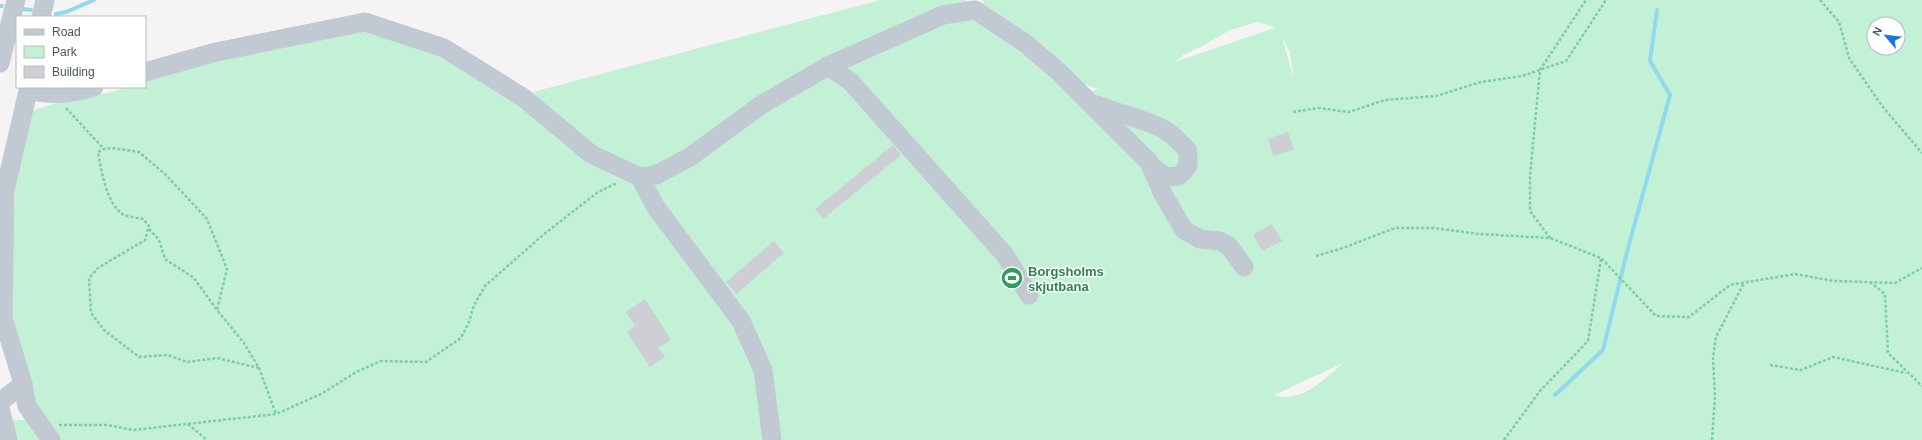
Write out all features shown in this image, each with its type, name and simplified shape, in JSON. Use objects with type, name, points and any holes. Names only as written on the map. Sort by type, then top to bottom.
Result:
[{"type":"street","points":[[0,63],[16,0]]},
{"type":"street","points":[[41,16],[45,0]]},
{"type":"street","points":[[146,72],[216,52],[365,22],[444,48],[524,98],[592,154],[640,177],[656,175],[690,157],[761,105],[828,66],[943,16],[975,10],[1025,44],[1059,72],[1149,162],[1163,194],[1184,230],[1200,239],[1220,241],[1229,246],[1244,267]]},
{"type":"street","points":[[828,66],[850,81],[1005,255],[1029,296]]},
{"type":"street","points":[[53,432],[27,406],[23,384],[2,318],[5,190],[29,89],[49,95],[74,93],[91,88]]},
{"type":"street","points":[[1089,102],[1119,114],[1150,123],[1172,135],[1188,150],[1188,166],[1179,176],[1166,177],[1151,166]]},
{"type":"street","points":[[640,177],[655,206],[741,321],[763,370],[772,440]]},
{"type":"street","points":[[0,402],[23,384]]},
{"type":"street","points":[[0,408],[8,440]]},
{"type":"path","points":[[1550,238],[1530,211],[1530,176],[1540,70],[1586,0]]},
{"type":"path","points":[[1293,112],[1318,108],[1348,112],[1385,100],[1436,96],[1481,82],[1522,76],[1566,61],[1606,0]]},
{"type":"path","points":[[1820,0],[1839,22],[1850,58],[1882,106],[1922,153]]},
{"type":"path","points":[[49,95],[66,108],[104,149]]},
{"type":"path","points":[[217,310],[227,269],[207,219],[165,174],[139,152],[112,148],[104,149],[98,152],[104,182],[117,210],[125,216],[143,218],[149,226],[145,240],[98,268],[89,278],[91,313],[104,330],[139,357],[168,355],[187,362],[217,358],[259,368]]},
{"type":"path","points":[[53,432],[107,425],[133,430],[276,414],[321,394],[358,371],[381,361],[426,362],[461,338],[469,322],[474,305],[485,286],[543,235],[598,192],[622,180],[640,177]]},
{"type":"path","points":[[1316,256],[1344,248],[1395,228],[1434,228],[1479,234],[1550,238],[1601,258],[1656,316],[1689,318],[1730,285],[1795,274],[1834,281],[1894,282],[1922,268]]},
{"type":"path","points":[[148,229],[159,240],[165,260],[194,278],[217,310],[244,343],[259,368],[276,414]]},
{"type":"path","points":[[1504,440],[1540,391],[1588,341],[1601,258]]},
{"type":"path","points":[[1870,282],[1885,294],[1888,353],[1922,386]]},
{"type":"path","points":[[1712,440],[1715,396],[1713,358],[1716,337],[1745,283]]},
{"type":"path","points":[[1770,365],[1801,370],[1833,357],[1906,372]]},
{"type":"path","points":[[188,424],[207,440]]},
{"type":"green space","points":[[880,0],[966,0],[967,8],[986,9],[983,0],[1922,0],[1922,440],[54,440],[36,407],[12,314],[13,227],[15,196],[14,170],[29,112],[63,101],[108,93],[124,88],[146,88],[146,81],[202,62],[361,30],[402,42],[474,70],[539,99],[533,92]],"holes":[[[1258,22],[1274,28],[1175,62],[1183,55],[1230,30]],[[1282,37],[1290,52],[1293,74]],[[1077,83],[1099,89],[1078,96]],[[1343,363],[1320,383],[1303,393],[1284,397],[1274,395]]]},
{"type":"green space","points":[[11,420],[27,420],[44,440],[17,440]]},
{"type":"building","points":[[1288,132],[1294,150],[1273,156],[1268,139]]},
{"type":"building","points":[[893,145],[901,155],[823,219],[815,209]]},
{"type":"building","points":[[1272,224],[1282,241],[1262,251],[1253,235]]},
{"type":"building","points":[[774,241],[784,253],[736,294],[726,282]]},
{"type":"building","points":[[645,299],[671,340],[658,348],[665,357],[650,367],[627,332],[635,326],[626,312]]},
{"type":"waterway","points":[[56,14],[66,12],[94,0]]},
{"type":"waterway","points":[[23,9],[31,10]]},
{"type":"waterway","points":[[1555,395],[1603,350],[1627,252],[1670,95],[1650,61],[1657,10]]},
{"type":"place","name":"Borgsholms skjutbana","points":[[1012,278]]}]
